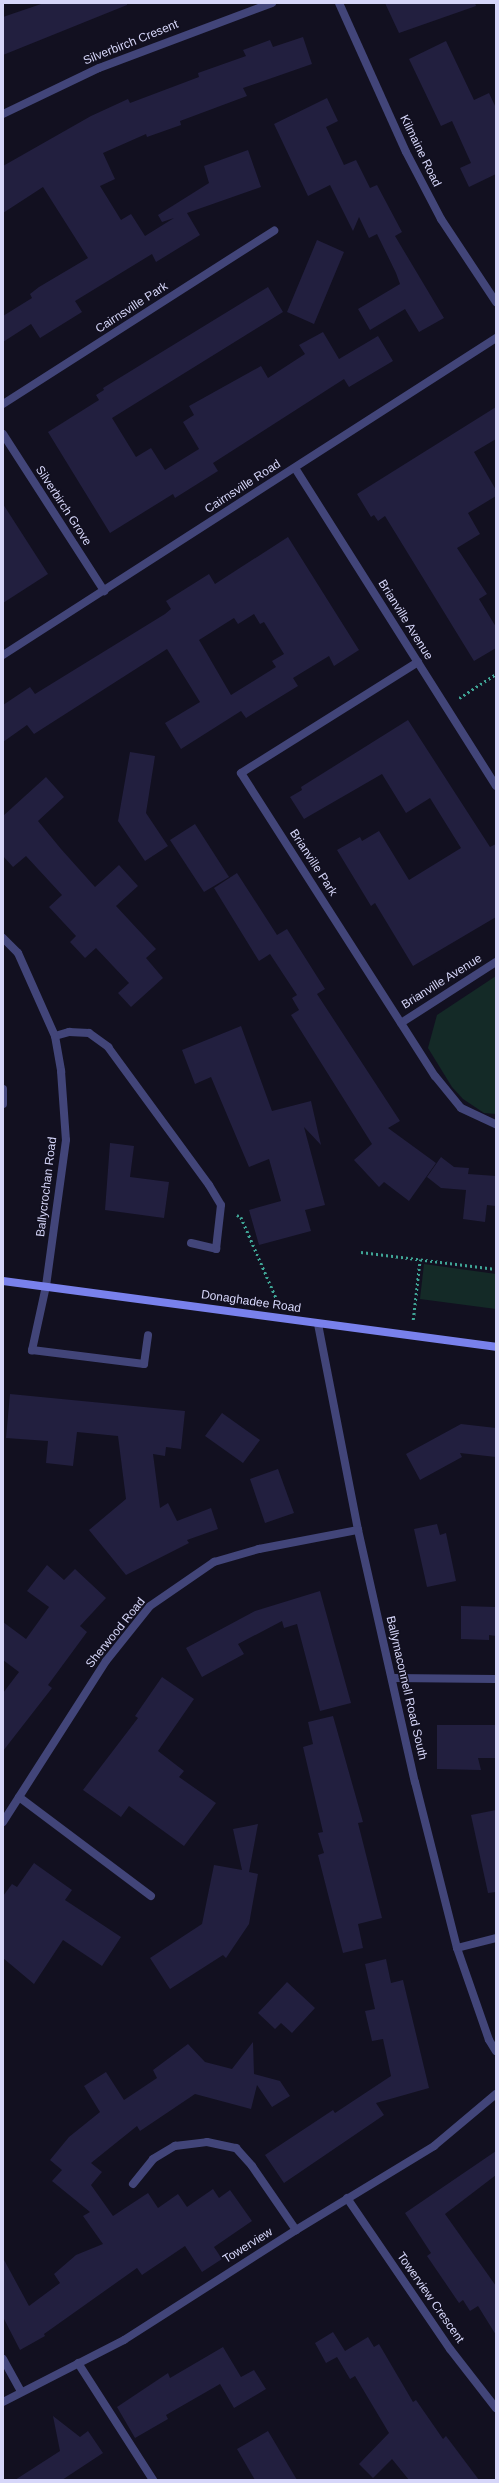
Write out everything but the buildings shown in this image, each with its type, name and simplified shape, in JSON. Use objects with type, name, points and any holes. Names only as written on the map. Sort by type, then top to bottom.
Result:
[{"type":"main road","name":"Donaghadee Road","points":[[3,1281],[496,1347]]},
{"type":"street","name":"Silverbirch Cresent","points":[[3,114],[99,68],[272,3]]},
{"type":"street","name":"Kilmaine Road","points":[[339,3],[409,159],[442,219],[496,302]]},
{"type":"street","name":"Cairnsville Park","points":[[3,404],[274,231]]},
{"type":"street","name":"Cairnsville Road","points":[[3,655],[496,338]]},
{"type":"street","name":"Silverbirch Grove","points":[[3,434],[104,591]]},
{"type":"street","name":"Brianville Avenue","points":[[295,468],[496,786]]},
{"type":"street","name":"Brianville Park","points":[[418,662],[241,773],[435,1076],[461,1108],[496,1124]]},
{"type":"street","name":"Ballycrochan Road","points":[[3,938],[18,953],[55,1036],[66,1140],[46,1286],[32,1350],[144,1364],[148,1335]]},
{"type":"street","name":"Brianville Avenue","points":[[401,1023],[496,962]]},
{"type":"street","points":[[55,1036],[70,1032],[89,1034],[108,1047],[209,1184],[221,1205],[216,1248],[191,1243]]},
{"type":"street","points":[[3,1089],[3,1104]]},
{"type":"street","name":"Ballymaconnell Road South","points":[[318,1324],[358,1530],[457,1948],[489,2040],[496,2051]]},
{"type":"street","name":"Sherwood Road","points":[[3,1822],[106,1661],[150,1606],[214,1562],[260,1549],[358,1530]]},
{"type":"street","points":[[392,1678],[496,1679]]},
{"type":"street","points":[[19,1797],[151,1896]]},
{"type":"street","points":[[457,1948],[496,1938]]},
{"type":"street","name":"Towerview","points":[[3,2402],[21,2391],[124,2340],[347,2198],[434,2146],[496,2094]]},
{"type":"street","points":[[134,2184],[153,2159],[176,2146],[207,2142],[236,2148],[252,2166],[296,2230]]},
{"type":"street","name":"Towerview Crescent","points":[[347,2198],[450,2349],[496,2408]]},
{"type":"street","points":[[3,2359],[21,2391]]},
{"type":"street","points":[[78,2363],[153,2480]]},
{"type":"path","points":[[446,707],[496,674]]},
{"type":"path","points":[[221,1205],[241,1218],[277,1298],[279,1318]]},
{"type":"path","points":[[361,1252],[496,1269]]},
{"type":"path","points":[[412,1336],[420,1259]]},
{"type":"green space","points":[[496,976],[496,1114],[484,1113],[463,1099],[452,1087],[428,1048],[437,1015]]},
{"type":"green space","points":[[424,1264],[496,1274],[496,1309],[420,1299]]}]
